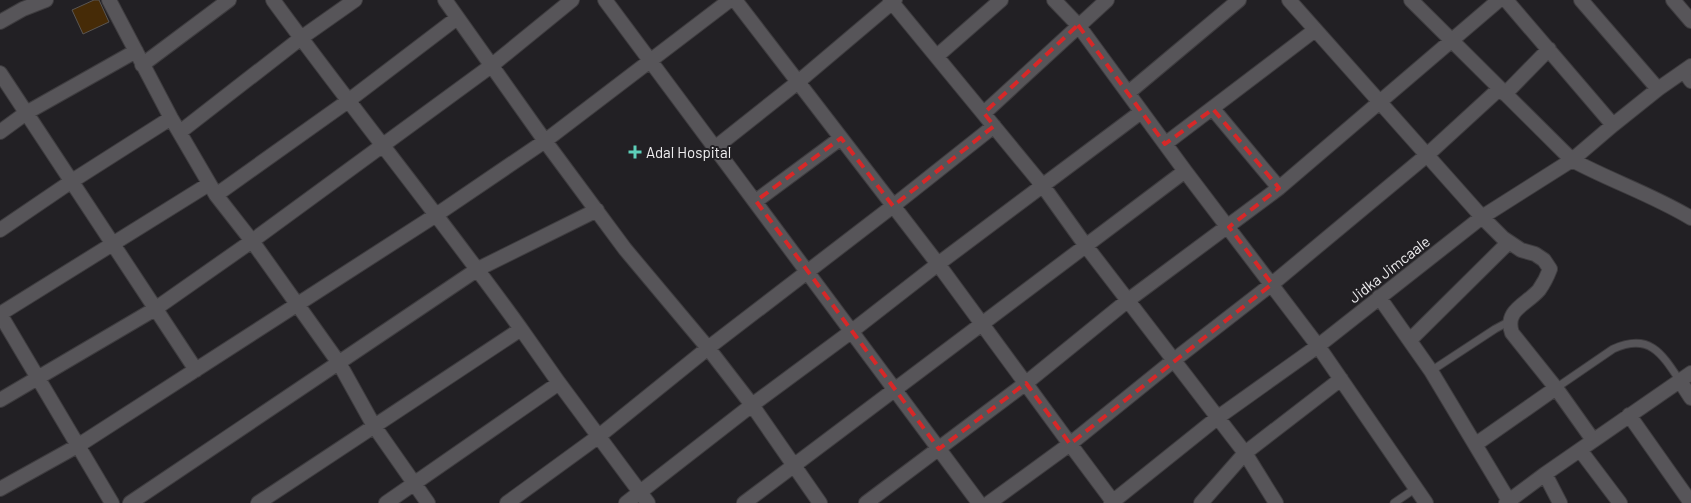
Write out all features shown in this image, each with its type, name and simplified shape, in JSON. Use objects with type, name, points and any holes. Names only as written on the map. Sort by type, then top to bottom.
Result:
[{"type":"street","points":[[0,22],[23,9],[46,0]]},
{"type":"street","points":[[110,0],[142,65],[212,190],[252,241],[296,306],[339,363],[374,426],[428,503]]},
{"type":"street","points":[[142,65],[229,0]]},
{"type":"street","points":[[273,0],[478,270],[644,498]]},
{"type":"street","points":[[180,132],[301,38],[355,0]]},
{"type":"street","points":[[445,0],[544,141],[625,248],[708,348],[752,405],[820,503]]},
{"type":"street","points":[[0,400],[155,309],[252,241],[491,66],[572,0]]},
{"type":"street","points":[[605,0],[756,200],[979,503]]},
{"type":"street","points":[[0,490],[79,445],[436,215],[544,141],[730,0]]},
{"type":"street","points":[[735,0],[938,264],[1113,502]]},
{"type":"street","points":[[937,56],[1001,0]]},
{"type":"street","points":[[1054,0],[1078,25],[1185,171],[1318,346],[1426,503]]},
{"type":"street","points":[[984,113],[1107,0]]},
{"type":"street","points":[[1128,93],[1239,0]]},
{"type":"street","points":[[1289,0],[1482,218],[1503,238],[1521,250],[1535,254],[1544,260],[1550,269],[1546,280],[1538,291],[1514,312],[1509,324],[1512,333],[1556,388],[1593,440]]},
{"type":"street","points":[[1411,0],[1572,160],[1598,174],[1631,187],[1691,218]]},
{"type":"street","points":[[866,503],[1026,383],[1127,301],[1280,188],[1499,0]]},
{"type":"street","points":[[1506,0],[1613,125]]},
{"type":"street","points":[[1581,0],[1658,89]]},
{"type":"street","points":[[1672,0],[1691,21]]},
{"type":"street","points":[[716,147],[798,82],[892,1],[1043,186],[1127,301],[1245,453],[1276,503]]},
{"type":"street","points":[[112,503],[0,314],[113,244],[212,190],[348,101],[457,18]]},
{"type":"street","points":[[1165,144],[1315,30]]},
{"type":"street","points":[[989,503],[1070,444],[1272,284],[1427,155],[1549,49]]},
{"type":"street","points":[[0,132],[26,113],[136,51]]},
{"type":"street","name":"Jidka Jimcaale","points":[[1113,502],[1218,418],[1318,346],[1482,218],[1572,160],[1658,89],[1689,73]]},
{"type":"street","points":[[2,80],[72,181],[196,370]]},
{"type":"street","points":[[1213,109],[1280,188]]},
{"type":"street","points":[[626,503],[644,498],[752,405],[852,332],[938,264],[1141,112]]},
{"type":"street","points":[[0,230],[72,181],[171,118]]},
{"type":"street","points":[[507,503],[599,436],[708,348],[894,206],[994,126]]},
{"type":"street","points":[[756,200],[841,138]]},
{"type":"street","points":[[744,503],[1185,171]]},
{"type":"street","points":[[130,503],[478,270],[597,210]]},
{"type":"street","points":[[1410,340],[1509,242]]},
{"type":"street","points":[[1379,297],[1431,371],[1476,444],[1507,502],[1685,377],[1691,398]]},
{"type":"street","points":[[258,503],[521,329]]},
{"type":"street","points":[[1200,503],[1245,453],[1341,379]]},
{"type":"street","points":[[386,503],[559,383]]},
{"type":"street","points":[[1476,444],[1556,388]]},
{"type":"street","points":[[1629,415],[1691,503]]},
{"type":"street","points":[[1580,450],[1620,503]]},
{"type":"street","points":[[1545,474],[1560,503]]},
{"type":"lane","points":[[1431,371],[1510,321]]},
{"type":"lane","points":[[1556,388],[1613,349],[1623,344],[1636,342],[1648,345],[1660,352],[1685,377]]},
{"type":"lane","points":[[1394,503],[1416,488]]},
{"type":"highlighted area","points":[[1078,25],[1165,144],[1213,109],[1279,188],[1229,227],[1272,284],[1070,444],[1026,383],[939,449],[756,201],[841,138],[893,206],[994,126],[984,113]]},
{"type":"building","points":[[94,0],[99,0],[109,22],[83,34],[72,10]]},
{"type":"place","name":"Adal Hospital","points":[[635,152]]}]
